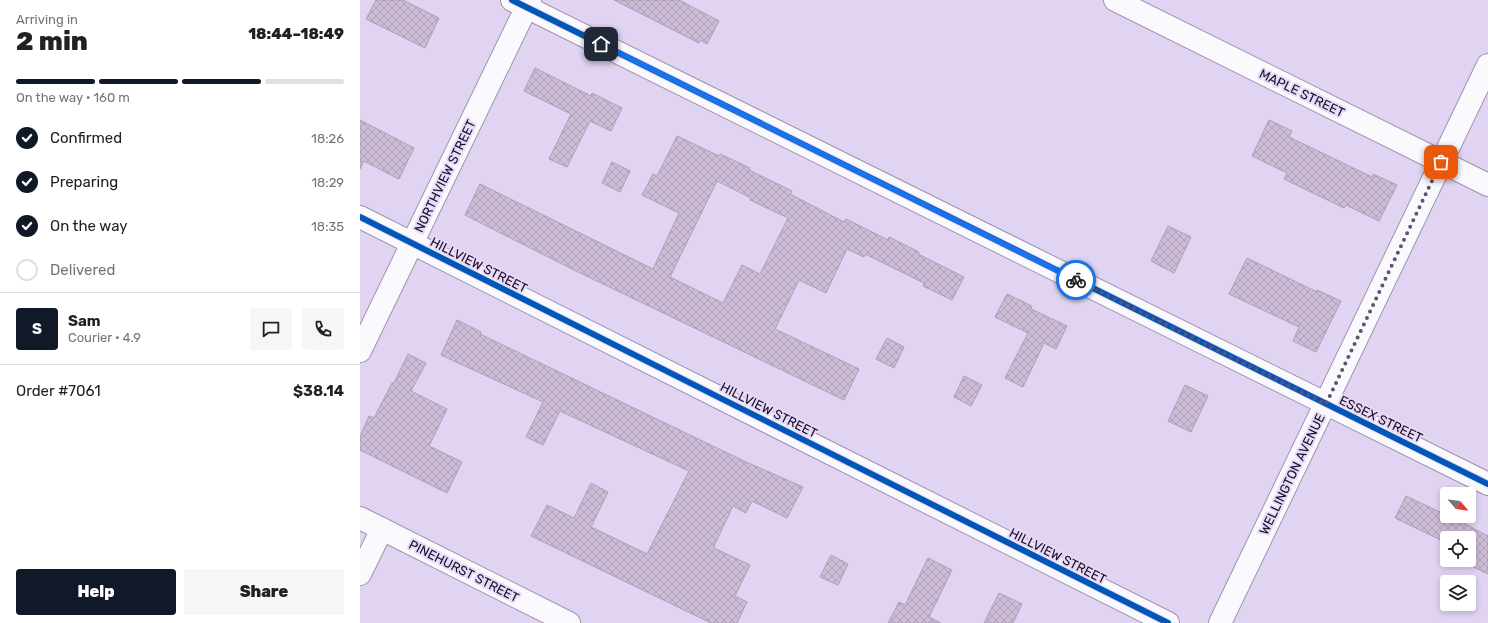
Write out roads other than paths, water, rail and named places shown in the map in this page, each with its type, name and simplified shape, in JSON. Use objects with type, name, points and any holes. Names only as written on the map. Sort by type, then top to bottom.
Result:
[{"type":"street","name":"MAPLE STREET","points":[[1115,0],[1488,185]]},
{"type":"street","name":"NORTHVIEW STREET","points":[[360,351],[412,244],[523,2]]},
{"type":"street","name":"ESSEX STREET","points":[[523,2],[1488,484]]},
{"type":"street","name":"WELLINGTON AVENUE","points":[[1220,623],[1488,65]]},
{"type":"street","name":"HILLVIEW STREET","points":[[360,217],[1168,623]]},
{"type":"street","name":"PINEHURST STREET","points":[[360,518],[569,623]]},
{"type":"street","points":[[360,574],[382,529]]}]
